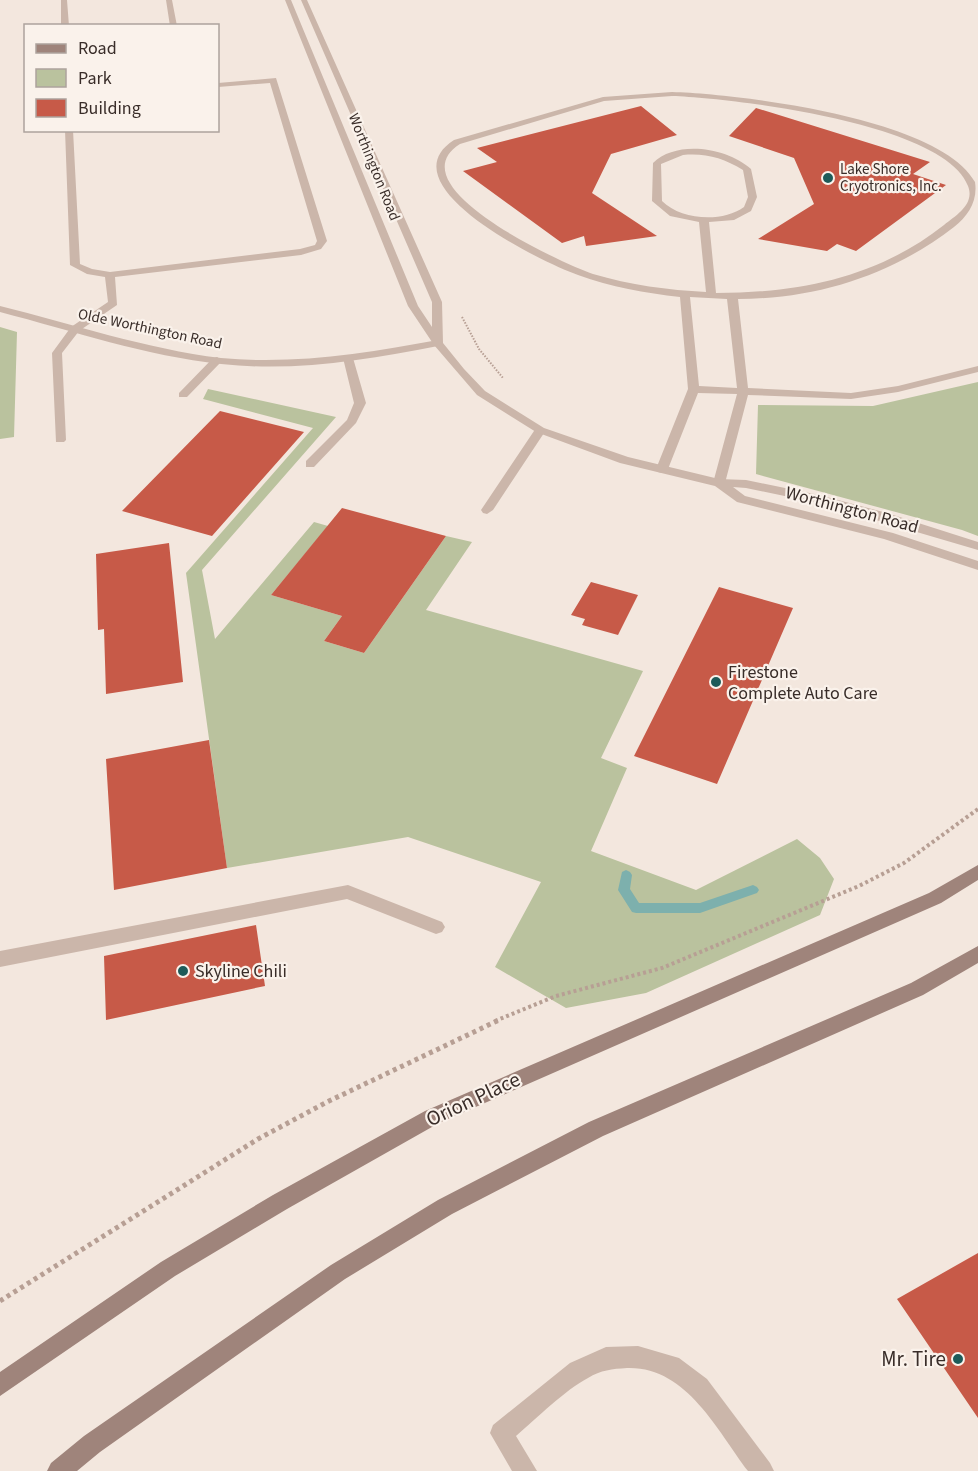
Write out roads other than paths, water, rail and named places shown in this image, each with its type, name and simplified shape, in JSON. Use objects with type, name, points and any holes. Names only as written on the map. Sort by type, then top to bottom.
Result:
[{"type":"main road","name":"Orion Place","points":[[0,1385],[168,1269],[300,1190],[432,1117],[935,898],[978,872]]},
{"type":"main road","points":[[59,1471],[92,1444],[338,1272],[445,1207],[596,1129],[917,989],[978,954]]},
{"type":"street","points":[[64,0],[64,24]]},
{"type":"street","points":[[169,0],[174,24]]},
{"type":"street","name":"Worthington Road","points":[[288,0],[414,306],[438,343],[481,393],[540,430],[624,460],[719,483],[746,484],[819,499],[883,516],[978,546]]},
{"type":"street","name":"Worthington Road","points":[[304,0],[437,302],[438,343]]},
{"type":"street","points":[[69,132],[75,265],[90,272],[110,275],[301,252],[318,247],[322,241],[273,80],[219,85]]},
{"type":"street","points":[[648,94],[703,94],[813,110],[895,133],[945,155],[973,185],[973,201],[963,215],[911,253],[866,274],[819,288],[783,294],[711,295],[685,294],[617,284],[544,258],[478,217],[448,189],[440,172],[439,163],[442,154],[457,142],[593,102],[648,94]]},
{"type":"street","points":[[686,152],[711,153],[726,156],[747,169],[752,201],[749,209],[729,218],[704,220],[674,214],[657,201],[657,163],[664,157],[686,152]]},
{"type":"street","points":[[704,220],[711,295]]},
{"type":"street","points":[[60,440],[57,353],[75,329],[113,303],[110,275]]},
{"type":"street","points":[[662,469],[694,389],[685,294]]},
{"type":"street","points":[[719,483],[743,391],[732,294]]},
{"type":"street","name":"Olde Worthington Road","points":[[0,309],[191,357],[217,360],[267,363],[309,362],[438,343]]},
{"type":"street","points":[[310,464],[351,421],[360,403],[348,358]]},
{"type":"street","points":[[183,395],[217,360]]},
{"type":"street","points":[[694,389],[851,396],[908,387],[978,369]]},
{"type":"street","points":[[487,510],[540,430]]},
{"type":"street","name":"Worthington Road","points":[[719,483],[741,500],[888,536],[978,566]]},
{"type":"street","points":[[0,959],[348,892],[436,927]]},
{"type":"street","points":[[525,1471],[501,1433],[578,1371],[606,1358],[638,1357],[670,1366],[699,1387],[762,1471]]},
{"type":"waterway","points":[[626,875],[624,890],[636,908],[700,908],[753,890]]},
{"type":"place","name":"Lake Shore Cryotronics, Inc.","points":[[828,178]]},
{"type":"place","name":"Firestone Complete Auto Care","points":[[716,682]]},
{"type":"place","name":"Skyline Chili","points":[[183,971]]},
{"type":"place","name":"Mr. Tire","points":[[958,1359]]}]
